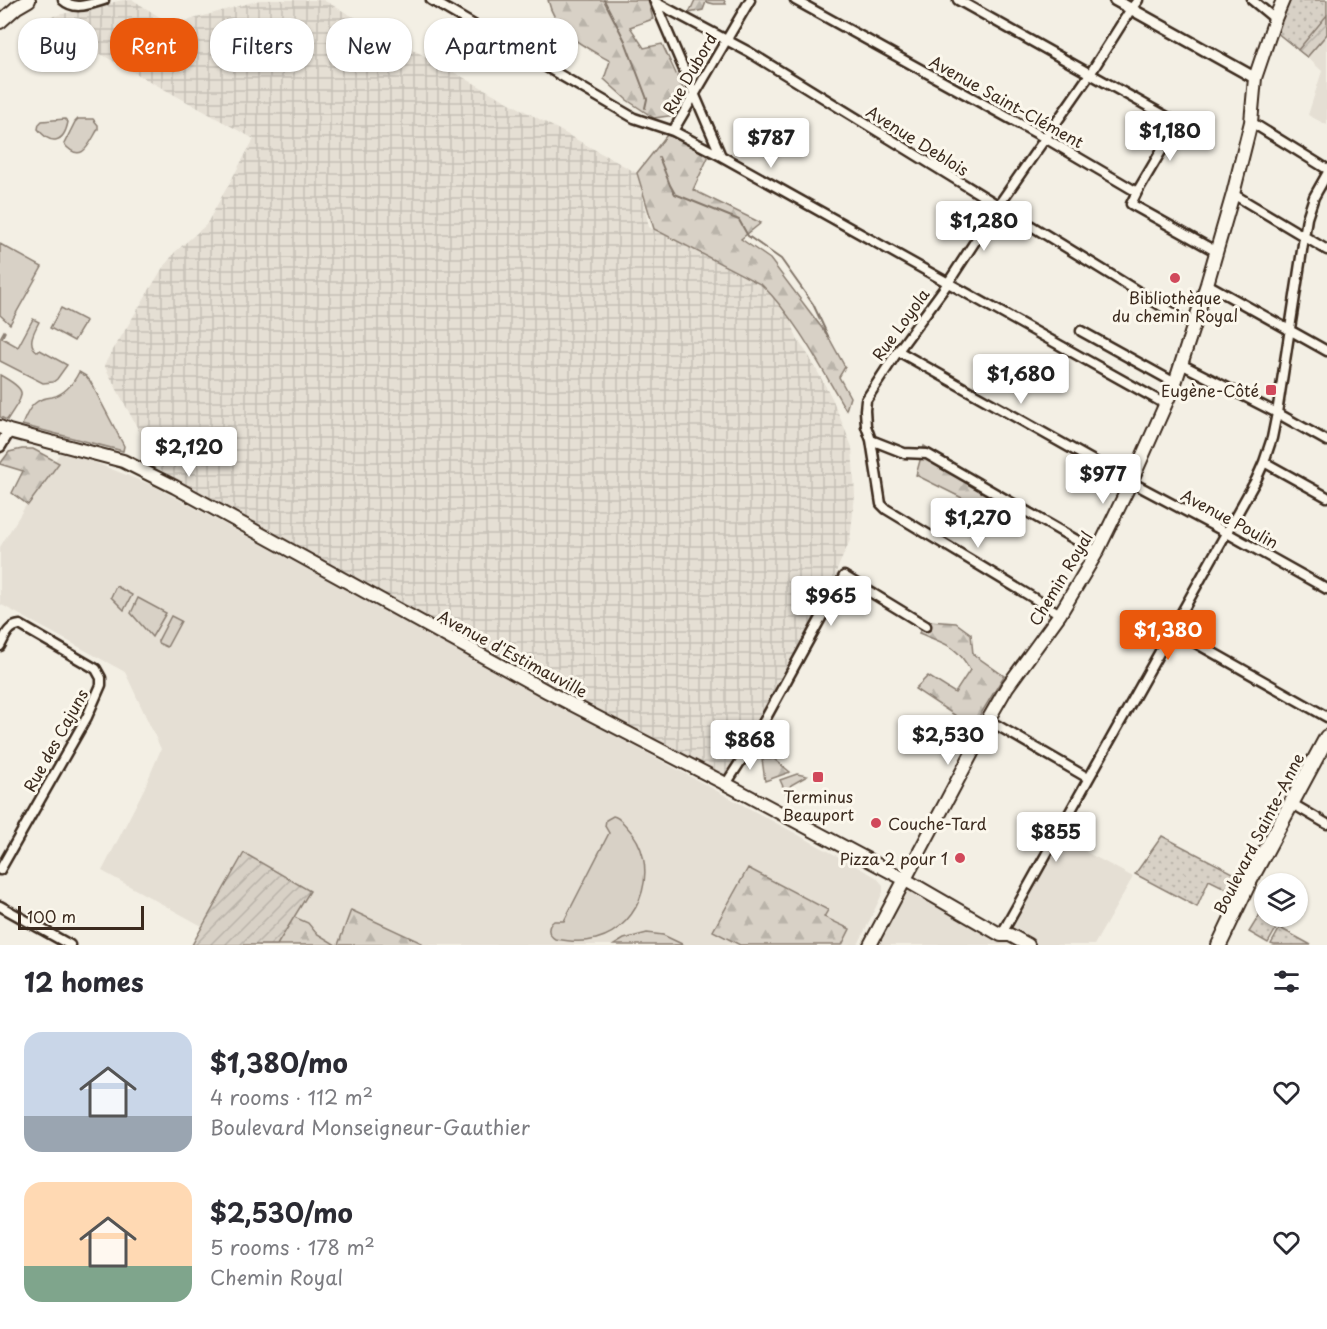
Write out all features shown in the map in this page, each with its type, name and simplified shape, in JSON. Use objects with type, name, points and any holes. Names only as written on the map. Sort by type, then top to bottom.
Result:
[{"type":"main road","points":[[0,22],[29,0]]},
{"type":"main road","name":"Chemin Royal","points":[[870,945],[988,720],[1007,687],[1060,614],[1097,552],[1131,482],[1174,383],[1194,326],[1217,252],[1251,122],[1254,78],[1283,0]]},
{"type":"main road","name":"Avenue d'Estimauville","points":[[4,429],[132,465],[548,692],[904,879],[1004,940],[1010,935],[1028,945]]},
{"type":"main road","name":"Boulevard Sainte-Anne","points":[[1219,945],[1249,882],[1327,737]]},
{"type":"street","points":[[63,0],[75,6],[83,6],[104,0]]},
{"type":"street","points":[[430,0],[634,118],[673,131],[721,156],[1165,404]]},
{"type":"street","name":"Rue Dubord","points":[[673,131],[750,0]]},
{"type":"street","name":"Avenue Saint-Clément","points":[[795,0],[1045,138],[1137,192]]},
{"type":"street","points":[[958,0],[1169,118],[1173,124],[1173,131],[1131,204],[1217,252]]},
{"type":"street","points":[[1115,0],[1254,78]]},
{"type":"street","name":"Rue Loyola","points":[[1060,614],[881,504],[866,426],[866,400],[898,351],[948,283],[1138,0]]},
{"type":"street","points":[[1252,0],[1275,19]]},
{"type":"street","points":[[654,1],[721,156]]},
{"type":"street","name":"Avenue Deblois","points":[[654,1],[749,52],[1194,326]]},
{"type":"street","points":[[1251,122],[1327,169]]},
{"type":"street","points":[[1004,940],[1089,778],[1227,533],[1264,462],[1277,413],[1307,218],[1314,197],[1327,174]]},
{"type":"street","points":[[1233,194],[1327,250]]},
{"type":"street","points":[[1207,284],[1327,351]]},
{"type":"street","points":[[1081,331],[1174,383]]},
{"type":"street","name":"Avenue Poulin","points":[[898,351],[1327,589]]},
{"type":"street","points":[[1180,364],[1327,441]]},
{"type":"street","points":[[0,446],[4,429]]},
{"type":"street","points":[[870,440],[904,453],[927,454],[1097,552]]},
{"type":"street","points":[[1264,462],[1327,497]]},
{"type":"street","points":[[726,784],[751,745],[844,576],[926,626]]},
{"type":"street","name":"Rue des Cajuns","points":[[0,646],[8,631],[20,625],[96,669],[101,678],[101,685],[87,717],[0,870]]},
{"type":"street","points":[[1171,629],[1327,717]]},
{"type":"street","points":[[988,720],[1089,778]]},
{"type":"street","points":[[1291,803],[1327,824]]},
{"type":"street","points":[[0,906],[70,945]]},
{"type":"shaded area","points":[[123,0],[133,0],[161,18],[110,18],[110,59],[98,53],[98,18],[45,18]]},
{"type":"shaded area","points":[[260,0],[323,0],[356,18],[326,18],[326,72],[412,72],[412,49],[424,56],[424,72],[454,72],[637,173],[649,227],[762,285],[791,319],[797,339],[832,398],[852,447],[855,495],[850,540],[836,572],[844,576],[726,784],[175,487],[156,463],[104,365],[162,269],[175,252],[206,225],[254,139],[133,72],[198,72],[197,18]]},
{"type":"shaded area","points":[[1327,34],[1327,125],[1308,115],[1322,71],[1307,57]]},
{"type":"shaded area","points":[[60,453],[91,461],[154,486],[876,877],[883,885],[883,892],[858,945],[192,945],[202,926],[102,871],[144,789],[161,749],[125,672],[0,604],[0,547]]},
{"type":"shaded area","points":[[1056,836],[1133,877],[1094,945],[870,945],[904,879],[1001,934]]},
{"type":"green space","points":[[548,0],[648,0],[653,19],[630,27],[644,48],[662,44],[687,97],[683,114],[654,118],[627,100],[604,79],[610,61],[578,42],[578,18],[555,18]]},
{"type":"green space","points":[[695,0],[724,0],[726,4],[706,2],[703,10],[689,13]]},
{"type":"green space","points":[[1290,0],[1327,0],[1327,34],[1307,57],[1276,32]]},
{"type":"green space","points":[[1327,15],[1327,34],[1307,57],[1298,50]]},
{"type":"green space","points":[[65,119],[68,122],[66,129],[56,140],[48,138],[38,129],[42,121]]},
{"type":"green space","points":[[78,119],[93,119],[98,129],[88,146],[76,153],[64,144]]},
{"type":"green space","points":[[667,135],[711,151],[693,190],[761,223],[741,239],[770,259],[828,336],[845,367],[839,377],[850,397],[846,410],[797,329],[762,285],[654,229],[637,173]]},
{"type":"green space","points":[[0,244],[42,267],[10,324],[0,315]]},
{"type":"green space","points":[[61,308],[86,321],[74,341],[50,328]]},
{"type":"green space","points":[[33,319],[39,322],[32,338],[34,349],[67,365],[53,382],[43,383],[0,361],[0,338],[4,331],[2,338],[18,347]]},
{"type":"green space","points":[[79,372],[90,381],[124,446],[123,451],[22,425],[34,404],[65,391]]},
{"type":"green space","points":[[0,375],[16,386],[21,394],[7,420],[0,417]]},
{"type":"green space","points":[[924,446],[992,488],[978,506],[916,475]]},
{"type":"green space","points":[[33,449],[59,463],[28,505],[12,493],[23,471],[0,464],[9,452]]},
{"type":"green space","points":[[116,586],[132,595],[124,610],[111,597]]},
{"type":"green space","points":[[138,598],[166,613],[152,637],[131,613]]},
{"type":"green space","points":[[171,616],[181,621],[167,647],[158,641]]},
{"type":"green space","points":[[928,621],[956,623],[971,634],[973,654],[1004,676],[974,725],[962,720],[915,689],[928,676],[955,693],[970,670],[954,650],[919,633]]},
{"type":"green space","points":[[762,759],[774,759],[790,772],[765,781]]},
{"type":"green space","points":[[797,774],[807,776],[791,785],[786,793],[780,780]]},
{"type":"green space","points":[[613,816],[627,827],[637,841],[643,857],[645,874],[636,907],[626,921],[613,932],[596,939],[570,941],[555,939],[549,932],[550,925],[554,921],[564,921],[609,833],[605,826],[606,820]]},
{"type":"green space","points":[[1162,836],[1237,875],[1229,890],[1209,880],[1197,907],[1135,874]]},
{"type":"green space","points":[[244,853],[310,891],[277,945],[192,945]]},
{"type":"green space","points":[[748,868],[828,910],[824,917],[850,929],[842,945],[740,945],[713,931]]},
{"type":"green space","points":[[351,910],[422,943],[419,945],[338,945]]},
{"type":"green space","points":[[285,913],[308,923],[316,933],[336,945],[260,945]]},
{"type":"green space","points":[[1254,924],[1254,927],[1277,927],[1268,943],[1249,932]]},
{"type":"green space","points":[[1280,928],[1311,945],[1271,944]]},
{"type":"green space","points":[[647,933],[663,935],[684,945],[614,945],[624,939]]},
{"type":"waterway","points":[[604,0],[625,41],[647,99],[645,108]]},
{"type":"waterway","points":[[659,157],[675,194],[739,220],[748,236],[781,259],[813,304],[828,336]]},
{"type":"place","name":"Bibliothèque du chemin Royal","points":[[1175,278]]},
{"type":"place","name":"Eugène-Côté","points":[[1271,390]]},
{"type":"place","name":"Terminus Beauport","points":[[818,777]]},
{"type":"place","name":"Couche-Tard","points":[[876,823]]},
{"type":"place","name":"Pizza 2 pour 1","points":[[960,858]]}]
